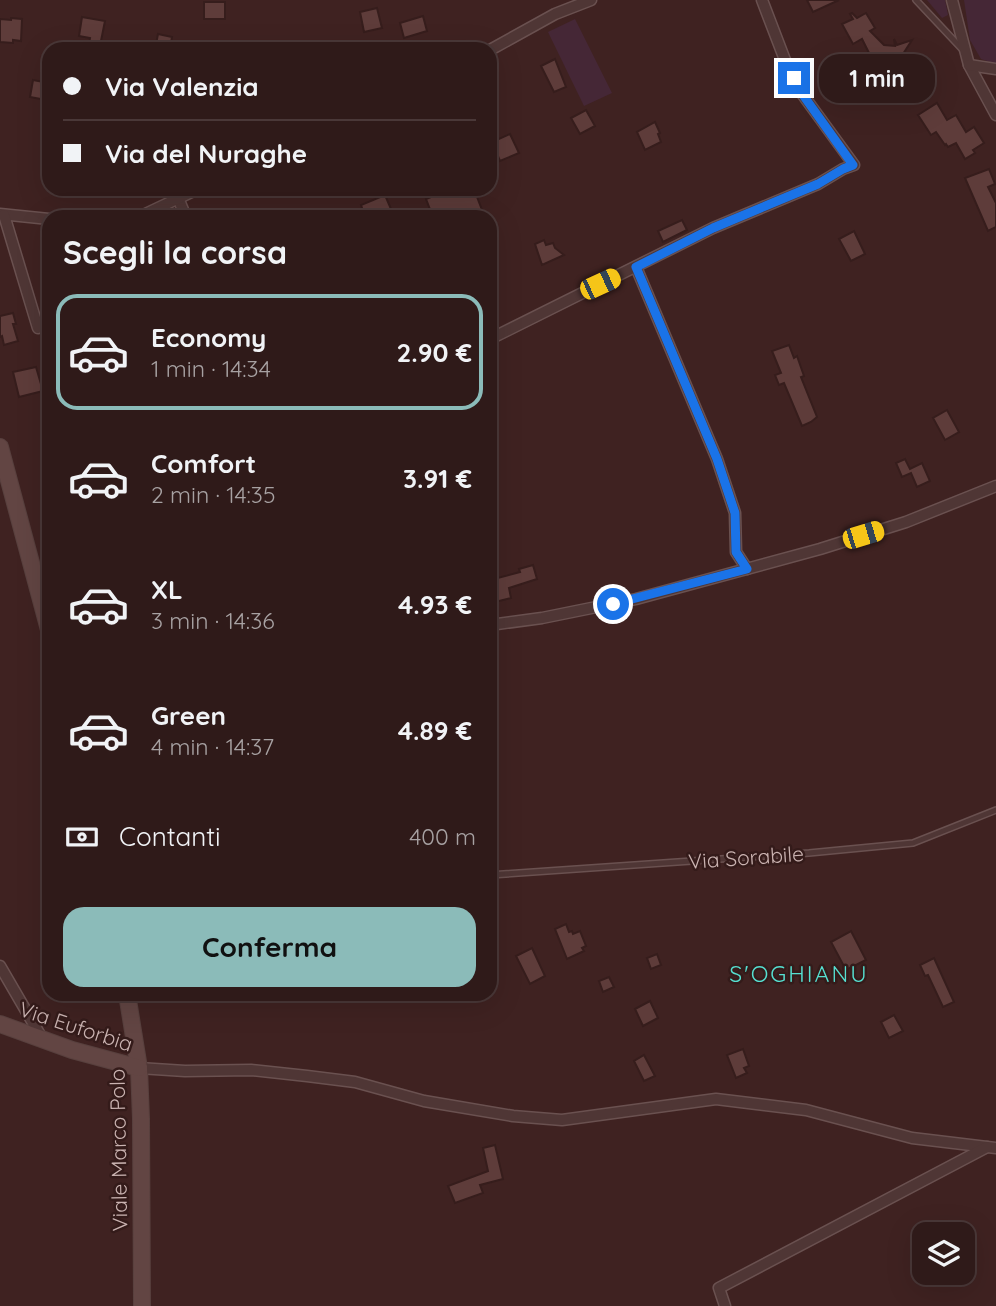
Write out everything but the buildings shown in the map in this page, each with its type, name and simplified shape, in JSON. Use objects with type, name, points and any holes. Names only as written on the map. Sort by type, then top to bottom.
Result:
[{"type":"main road","points":[[0,447],[42,604]]},
{"type":"main road","name":"Viale Marco Polo","points":[[128,1001],[139,1068],[142,1306]]},
{"type":"main road","name":"Via Euforbia","points":[[0,1024],[72,1050],[139,1068]]},
{"type":"street","points":[[497,46],[555,14],[591,0]]},
{"type":"street","points":[[497,335],[713,228],[818,184],[853,165],[803,95],[785,60],[762,0]]},
{"type":"street","points":[[952,0],[969,65],[996,115]]},
{"type":"street","points":[[969,65],[996,69]]},
{"type":"street","points":[[153,210],[182,196]]},
{"type":"street","points":[[178,198],[183,210]]},
{"type":"street","points":[[38,328],[2,214],[42,218]]},
{"type":"street","points":[[636,267],[717,459],[735,513],[736,552],[747,569]]},
{"type":"street","points":[[497,624],[636,599],[820,549],[906,522],[996,486]]},
{"type":"street","points":[[0,966],[43,1040]]},
{"type":"street","points":[[139,1068],[185,1071],[251,1070],[307,1076],[355,1082],[424,1101],[513,1116],[562,1120],[716,1099],[806,1110],[912,1138],[991,1147]]},
{"type":"street","points":[[725,1306],[719,1288],[991,1147]]},
{"type":"lane","points":[[916,0],[965,52]]},
{"type":"lane","name":"Via Sorabile","points":[[497,875],[913,843],[996,810]]},
{"type":"shaded area","points":[[927,0],[945,0],[948,15],[942,18]]},
{"type":"shaded area","points":[[964,0],[996,0],[996,64],[981,59],[970,40]]},
{"type":"shaded area","points":[[575,19],[612,93],[584,106],[548,32]]},
{"type":"district","name":"S'OGHIANU","points":[[799,973]]},
{"type":"route","points":[[613,604],[747,569],[736,552],[735,513],[717,459],[636,267],[713,228],[818,184],[853,165],[794,78]]}]
